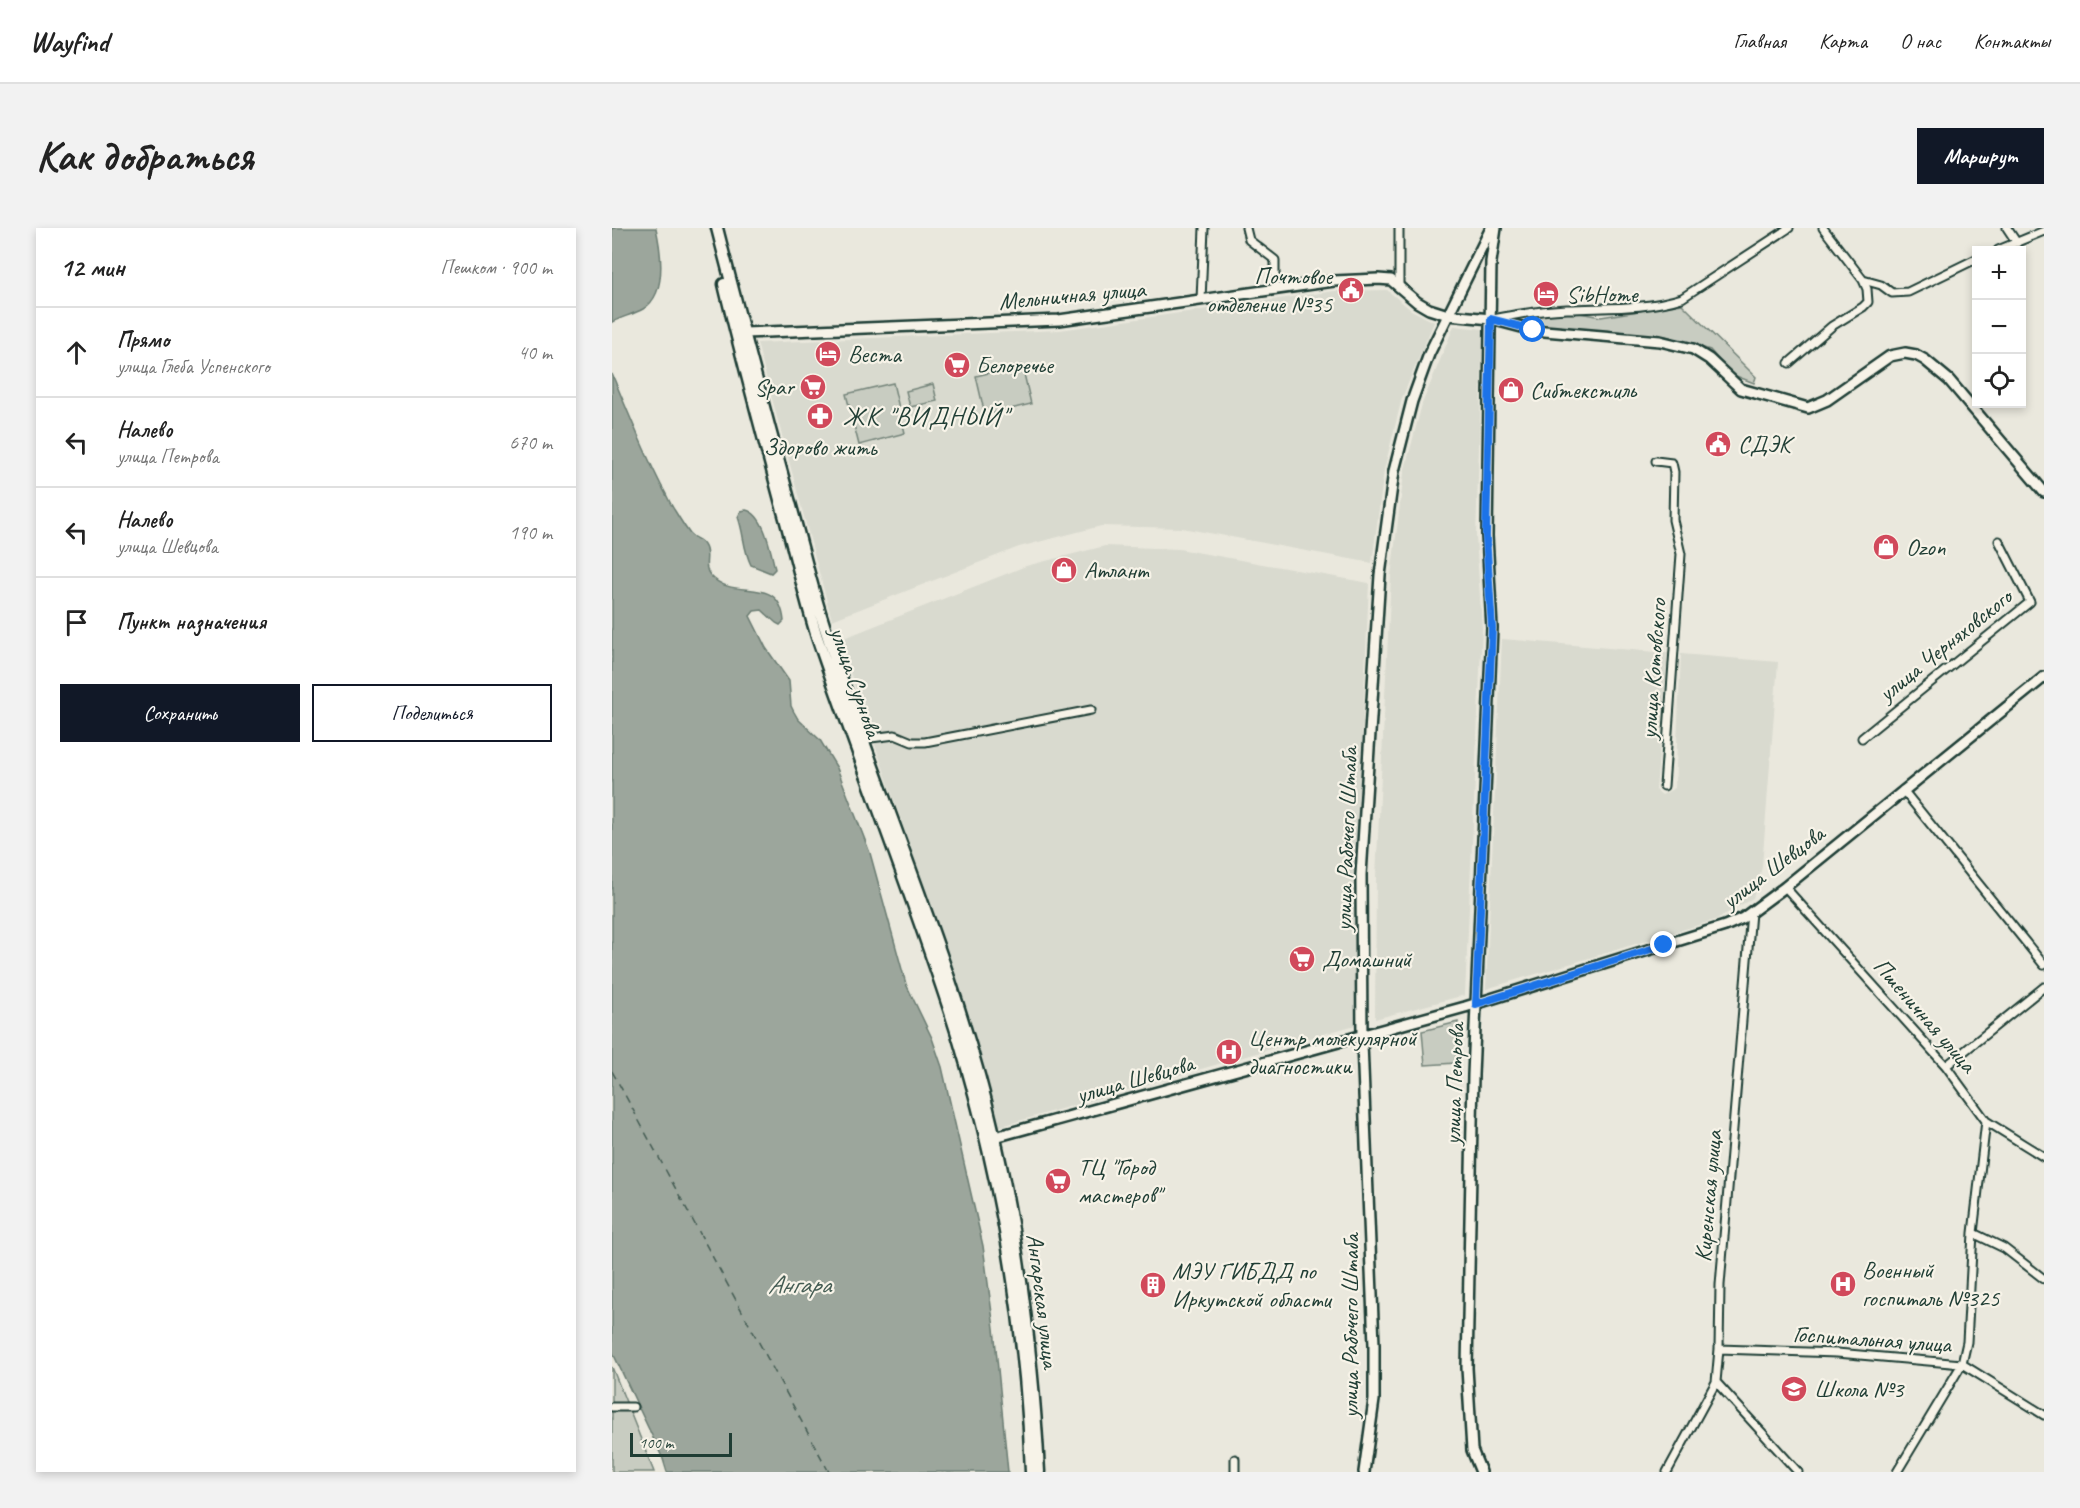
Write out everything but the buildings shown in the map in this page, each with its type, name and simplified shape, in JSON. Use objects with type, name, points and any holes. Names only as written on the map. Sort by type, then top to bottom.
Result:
[{"type":"main road","name":"улица Сурнова","points":[[711,228],[740,348],[816,634],[927,942],[990,1140]]},
{"type":"main road","name":"улица Сурнова","points":[[717,228],[823,623],[962,1021],[990,1140]]},
{"type":"main road","name":"Ангарская улица","points":[[990,1140],[1016,1301],[1031,1472]]},
{"type":"main road","name":"Ангарская улица","points":[[990,1140],[1015,1239],[1031,1366],[1039,1472]]},
{"type":"street","points":[[1202,300],[1204,228]]},
{"type":"street","points":[[1246,228],[1249,240],[1275,260],[1275,290]]},
{"type":"street","points":[[1399,228],[1400,286],[1408,295],[1429,309],[1448,315],[1491,319],[1533,330],[1660,341],[1693,349],[1709,358],[1740,389],[1808,408],[1827,400],[1890,356],[1905,353],[1925,360],[1949,380],[2044,492]]},
{"type":"street","name":"улица Рабочего Штаба","points":[[1364,1472],[1374,1400],[1374,1345],[1362,1034],[1361,875],[1380,575],[1394,471],[1412,401],[1429,354],[1491,228]]},
{"type":"street","name":"улица Петрова","points":[[1481,1472],[1472,1450],[1467,1368],[1476,1004],[1492,628],[1486,536],[1491,262],[1496,228]]},
{"type":"street","points":[[1491,319],[1537,311],[1630,308],[1663,304],[1682,298],[1789,228]]},
{"type":"street","points":[[1789,363],[1832,326],[1868,302],[1867,289],[1863,280],[1823,228]]},
{"type":"street","points":[[2007,228],[2018,243]]},
{"type":"street","points":[[2009,246],[2044,231]]},
{"type":"street","points":[[1863,280],[1881,285],[1892,293],[1908,292],[1972,261]]},
{"type":"street","name":"Мельничная улица","points":[[744,333],[1059,320],[1334,281],[1378,279],[1391,280],[1400,286]]},
{"type":"street","name":"улица Котовского","points":[[1656,461],[1672,463],[1674,472],[1673,520],[1681,555],[1664,786]]},
{"type":"street","name":"улица Черняховского","points":[[1862,738],[2031,602],[1999,541]]},
{"type":"street","name":"улица Шевцова","points":[[990,1140],[1362,1034],[1476,1004],[1725,926],[1743,918],[1785,887],[2044,677]]},
{"type":"street","points":[[863,739],[895,735],[912,742],[925,742],[1091,710]]},
{"type":"street","points":[[1903,790],[2044,964]]},
{"type":"street","name":"Пшеничная улица","points":[[1785,887],[1946,1066],[1986,1121],[2044,1157]]},
{"type":"street","name":"Киренская улица","points":[[1667,1472],[1716,1382],[1720,1285],[1750,912]]},
{"type":"street","points":[[1946,1066],[2044,987]]},
{"type":"street","points":[[1897,1472],[1962,1365],[1967,1342],[1973,1233],[1986,1121]]},
{"type":"street","points":[[1973,1233],[2004,1248],[2044,1279]]},
{"type":"street","name":"Госпитальная улица","points":[[1719,1349],[1837,1353],[1962,1365],[2044,1415]]},
{"type":"street","points":[[1716,1382],[1798,1472]]},
{"type":"street","points":[[612,1407],[633,1407]]},
{"type":"street","points":[[1235,1459],[1235,1472]]},
{"type":"shaded area","points":[[1387,290],[1411,310],[1434,322],[1402,398],[1384,470],[1372,563],[1182,528],[1101,526],[1019,547],[832,620],[757,343],[1060,330],[1335,291]]},
{"type":"shaded area","points":[[1682,304],[1756,377],[1754,383],[1731,374],[1710,350],[1665,336],[1535,326],[1535,315],[1574,312],[1601,317]]},
{"type":"shaded area","points":[[1454,326],[1483,329],[1476,536],[1482,628],[1465,995],[1375,1019],[1376,877],[1391,576],[1404,473],[1422,404]]},
{"type":"shaded area","points":[[1022,365],[1031,404],[985,415],[976,376]]},
{"type":"shaded area","points":[[893,383],[905,433],[859,445],[846,394]]},
{"type":"shaded area","points":[[933,384],[937,401],[910,407],[906,391]]},
{"type":"shaded area","points":[[1105,546],[1179,549],[1369,583],[1356,876],[1355,1025],[998,1127],[956,980],[839,640],[1026,566]]},
{"type":"shaded area","points":[[1502,639],[1668,653],[1656,790],[1662,795],[1675,788],[1681,654],[1778,662],[1762,867],[1753,898],[1715,920],[1486,989]]},
{"type":"shaded area","points":[[1458,1022],[1456,1063],[1425,1065],[1422,1031]]},
{"type":"shaded area","points":[[612,1367],[654,1472],[612,1472]]},
{"type":"water","points":[[612,228],[656,228],[661,272],[656,293],[651,302],[643,309],[612,322]]},
{"type":"water","name":"Ангара","points":[[612,374],[648,459],[672,505],[690,534],[701,541],[706,549],[707,568],[710,575],[720,583],[731,587],[765,592],[774,597],[780,606],[784,621],[780,625],[762,610],[754,611],[750,616],[766,648],[789,681],[791,706],[798,719],[820,740],[837,768],[870,853],[906,984],[932,1038],[942,1067],[983,1246],[994,1328],[1008,1472],[667,1472],[612,1351]]},
{"type":"water","points":[[746,510],[758,519],[766,535],[775,569],[771,573],[751,565],[748,559],[738,517],[741,511]]},
{"type":"ferry route","points":[[612,1071],[829,1472]]},
{"type":"place","name":"Почтовое отделение №35","points":[[1351,290]]},
{"type":"place","name":"SibHome","points":[[1546,294]]},
{"type":"place","name":"Веста","points":[[828,354]]},
{"type":"place","name":"Белоречье","points":[[957,365]]},
{"type":"place","name":"Spar","points":[[813,387]]},
{"type":"place","name":"Сибтекстиль","points":[[1511,390]]},
{"type":"place","name":"Здорово жить","points":[[820,416]]},
{"type":"place","name":"СДЭК","points":[[1718,444]]},
{"type":"place","name":"Ozon","points":[[1886,547]]},
{"type":"place","name":"Атлант","points":[[1064,570]]},
{"type":"place","name":"Домашний","points":[[1302,959]]},
{"type":"place","name":"Центр молекулярной диагностики","points":[[1229,1052]]},
{"type":"place","name":"ТЦ \"Город мастеров\"","points":[[1058,1181]]},
{"type":"place","name":"Военный госпиталь №325","points":[[1843,1284]]},
{"type":"place","name":"МЭУ ГИБДД по Иркутской области","points":[[1153,1285]]},
{"type":"place","name":"Школа №3","points":[[1794,1389]]},
{"type":"district","name":"ЖК \"ВИДНЫЙ\"","points":[[926,416]]},
{"type":"route","points":[[1533,330],[1491,319],[1486,536],[1492,628],[1476,1004],[1664,945]]}]
